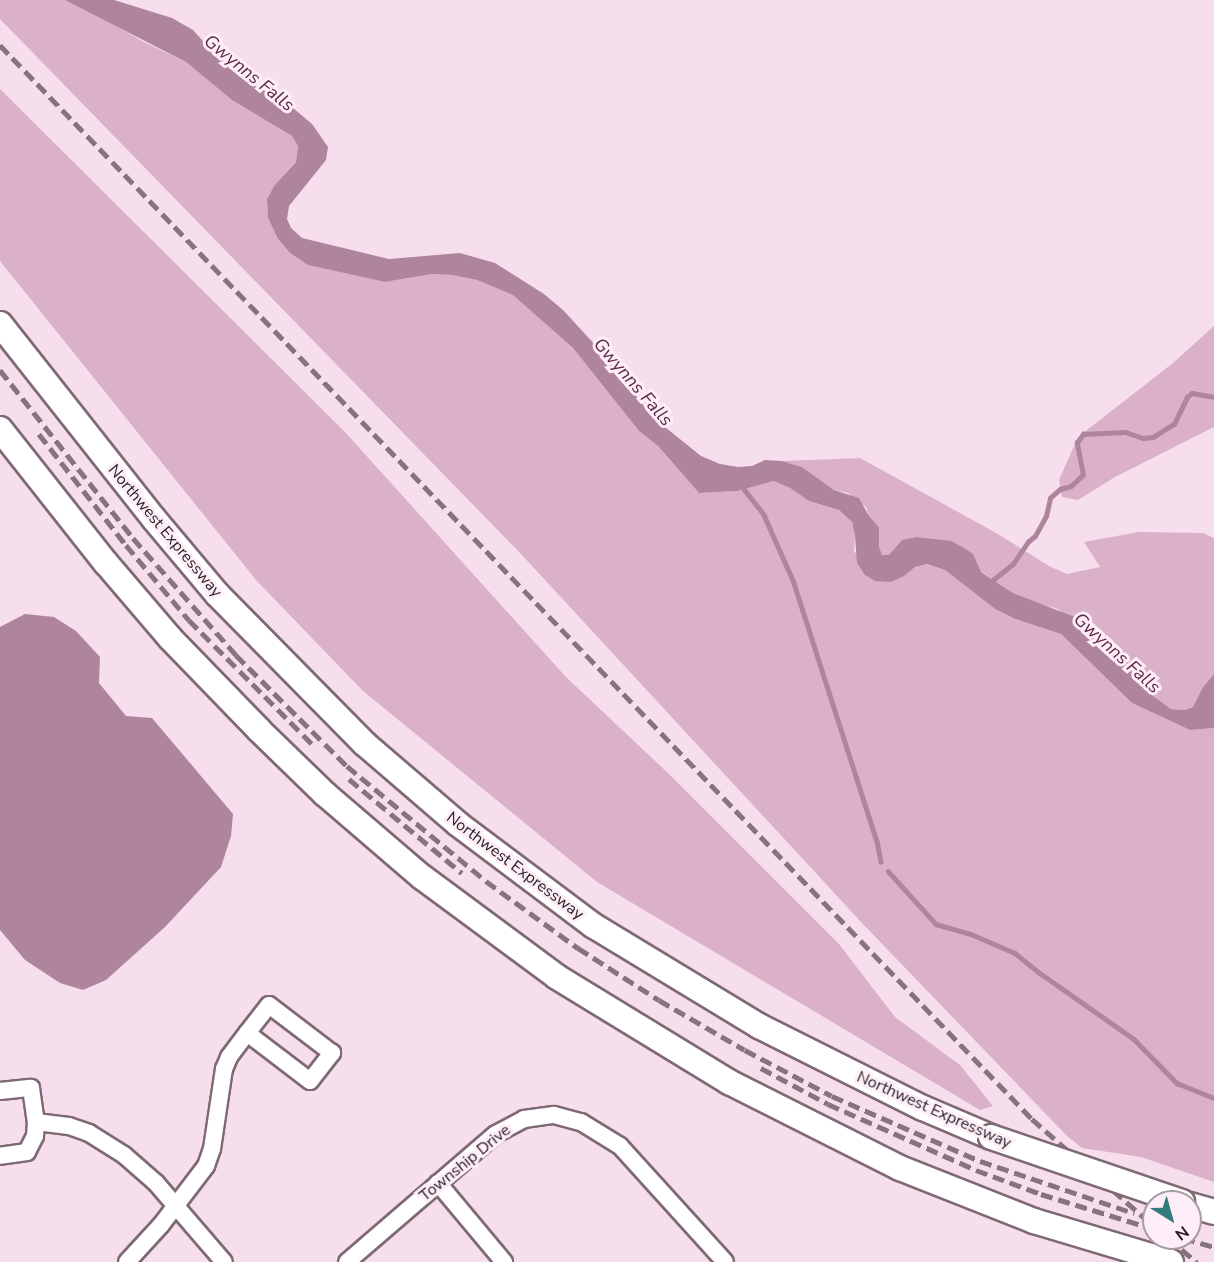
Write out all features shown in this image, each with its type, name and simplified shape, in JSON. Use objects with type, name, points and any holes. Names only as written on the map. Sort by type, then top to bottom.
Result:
[{"type":"highway","name":"Northwest Expressway","points":[[0,324],[154,519],[217,594],[357,736],[458,824],[594,926],[711,998],[844,1070],[991,1137],[1147,1190]]},
{"type":"highway","points":[[0,429],[106,563],[209,680],[325,794],[465,910],[557,977],[641,1031],[787,1113],[900,1168],[1034,1221],[1171,1262]]},
{"type":"street","points":[[127,1262],[176,1206],[206,1166],[212,1149],[224,1070],[229,1057],[247,1033],[269,1005],[332,1053],[310,1082],[247,1033]]},
{"type":"street","points":[[0,1091],[31,1088],[36,1122],[35,1136],[27,1152],[0,1156]]},
{"type":"street","name":"Township Drive","points":[[347,1262],[496,1134],[513,1124],[538,1115],[570,1117],[592,1127],[620,1146],[724,1262]]},
{"type":"street","points":[[36,1122],[69,1126],[107,1143],[140,1167],[224,1262]]},
{"type":"street","points":[[438,1183],[504,1262]]},
{"type":"shaded area","points":[[0,0],[65,0],[88,10],[142,41],[186,62],[232,100],[292,136],[298,146],[296,162],[274,186],[267,199],[268,218],[278,239],[290,253],[309,265],[385,282],[432,274],[452,275],[477,280],[514,295],[573,348],[639,431],[658,446],[699,493],[737,491],[774,481],[790,488],[809,501],[839,510],[852,522],[855,536],[854,552],[904,576],[915,567],[927,564],[945,570],[995,609],[1015,619],[1061,634],[1132,703],[1190,730],[1214,728],[1214,1182],[1141,1157],[1082,1148],[1067,1136],[861,922],[521,554],[0,19]]},
{"type":"shaded area","name":"Gwynns Falls","points":[[65,0],[114,0],[172,18],[193,30],[240,76],[293,108],[312,124],[328,147],[326,160],[289,206],[287,219],[291,228],[302,238],[389,259],[460,253],[495,263],[544,294],[563,310],[619,371],[650,415],[701,456],[720,464],[738,467],[752,466],[765,460],[782,461],[802,467],[834,490],[859,498],[869,516],[879,527],[879,547],[882,555],[889,555],[902,540],[917,537],[951,541],[973,554],[981,572],[1013,593],[1080,619],[1117,654],[1145,690],[1171,709],[1185,710],[1193,707],[1203,687],[1214,674],[1214,728],[1190,730],[1132,703],[1061,634],[1015,619],[995,609],[945,570],[927,564],[915,567],[904,576],[891,582],[875,581],[865,575],[857,563],[852,522],[839,510],[809,501],[790,488],[774,481],[737,491],[699,493],[658,446],[639,431],[573,348],[513,295],[477,280],[452,275],[432,274],[385,282],[308,265],[290,253],[278,239],[268,218],[267,199],[274,186],[296,162],[298,146],[292,136],[232,100],[186,62]]},
{"type":"shaded area","points":[[0,89],[345,432],[566,677],[670,775],[839,944],[895,1017],[960,1065],[993,1106],[980,1110],[597,882],[363,691],[256,580],[0,261]]},
{"type":"shaded area","points":[[1214,326],[1214,427],[1115,477],[1078,500],[1062,497],[1059,480],[1078,437],[1173,363]]},
{"type":"shaded area","points":[[860,458],[998,534],[1049,566],[1067,574],[1100,567],[1084,542],[1139,532],[1203,533],[1214,538],[1214,674],[1203,687],[1193,707],[1185,710],[1171,709],[1145,690],[1117,654],[1056,608],[1036,604],[1013,593],[933,539],[917,537],[889,556],[882,555],[878,547],[879,527],[869,516],[866,507],[848,493],[834,490],[802,467],[782,461]]},
{"type":"shaded area","points":[[25,614],[54,617],[76,631],[100,657],[99,683],[126,716],[152,718],[233,814],[231,836],[221,867],[165,927],[106,980],[83,990],[60,983],[25,960],[0,930],[0,627]]},
{"type":"waterway","points":[[988,584],[1013,564],[1035,536],[1046,516],[1050,498],[1060,489],[1071,486],[1083,475],[1077,443],[1083,434],[1125,432],[1143,438],[1153,437],[1174,424],[1187,397],[1192,393],[1214,397]]},
{"type":"waterway","points":[[744,489],[764,515],[793,580],[877,841],[881,862]]},
{"type":"waterway","points":[[888,871],[936,924],[971,934],[1015,953],[1134,1039],[1177,1083],[1214,1098]]},
{"type":"railway","points":[[0,45],[1032,1119],[1142,1215]]},
{"type":"railway","points":[[0,370],[133,538],[236,655],[347,766],[486,881],[578,948],[659,1000],[745,1050],[832,1096],[980,1161],[1134,1213]]},
{"type":"railway","points":[[39,434],[126,545],[189,620],[314,746]]},
{"type":"railway","points":[[349,779],[462,873]]},
{"type":"railway","points":[[761,1068],[828,1104],[976,1170],[1041,1194],[1142,1225]]},
{"type":"railway","points":[[1202,1244],[1214,1247]]},
{"type":"railway","points":[[1182,1250],[1197,1262]]}]
